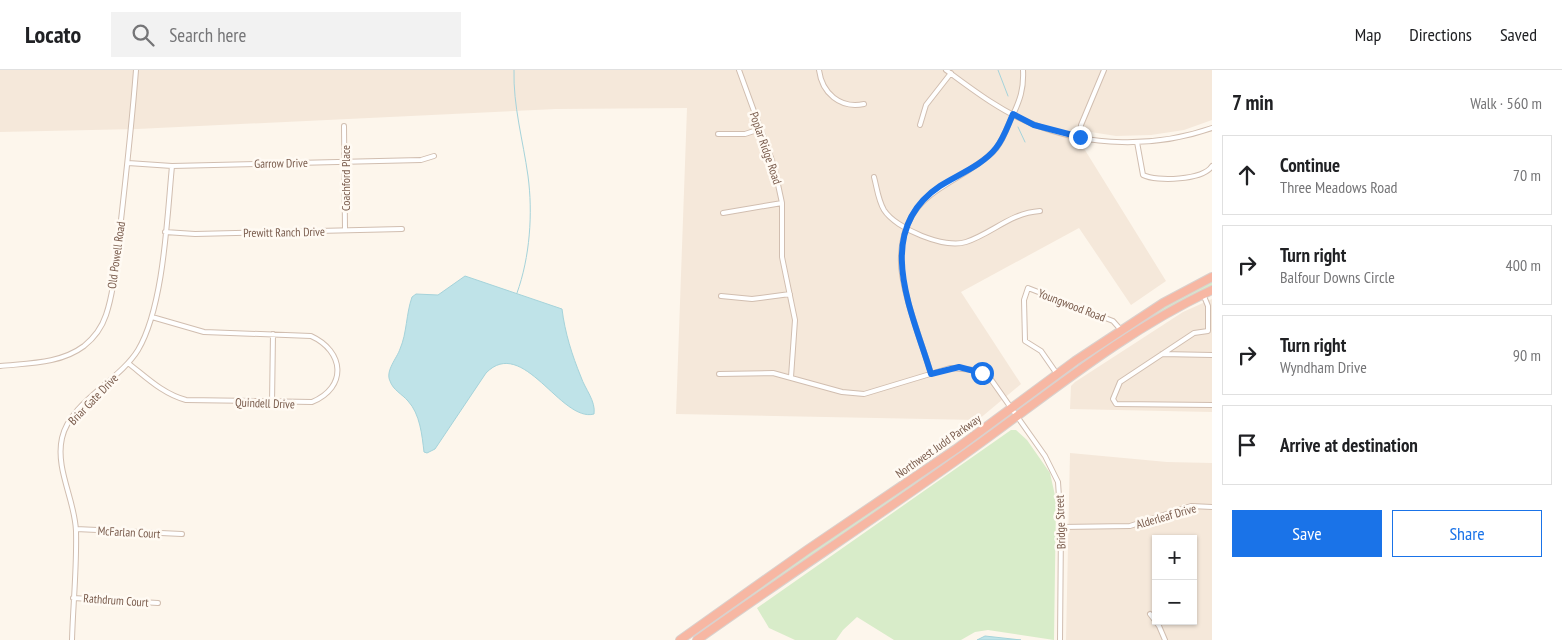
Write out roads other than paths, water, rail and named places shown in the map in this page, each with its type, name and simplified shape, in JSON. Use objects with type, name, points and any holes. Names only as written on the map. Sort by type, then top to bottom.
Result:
[{"type":"highway","name":"Northwest Judd Parkway","points":[[680,640],[806,550],[956,449],[1057,374],[1121,330],[1164,303],[1212,277]]},
{"type":"highway","name":"Northwest Judd Parkway","points":[[697,640],[1017,416],[1078,371],[1149,324],[1212,290]]},
{"type":"street","name":"Old Powell Road","points":[[0,366],[44,361],[68,355],[84,346],[98,331],[106,315],[111,293],[128,163],[136,70]]},
{"type":"street","name":"Poplar Ridge Road","points":[[739,70],[774,166],[782,203],[782,257],[795,320],[791,377]]},
{"type":"street","points":[[819,70],[820,81],[828,93],[842,103],[853,106],[864,104]]},
{"type":"street","points":[[946,70],[990,101],[1034,125],[1080,137],[1138,142],[1196,134],[1212,128]]},
{"type":"street","points":[[931,374],[902,278],[901,256],[906,229],[915,210],[930,194],[995,150],[1023,92],[1023,70]]},
{"type":"street","points":[[1080,137],[1081,125],[1104,70]]},
{"type":"street","points":[[920,125],[926,105],[951,74]]},
{"type":"street","name":"Coachford Place","points":[[344,126],[345,230]]},
{"type":"street","points":[[718,134],[744,134],[760,129]]},
{"type":"street","points":[[1138,142],[1143,175],[1151,178],[1196,176],[1209,171],[1212,166]]},
{"type":"street","name":"Garrow Drive","points":[[128,163],[172,166],[421,160],[434,156]]},
{"type":"street","name":"Briar Gate Drive","points":[[72,640],[76,529],[61,461],[62,437],[67,424],[75,414],[128,363],[138,350],[152,317],[166,232],[172,166]]},
{"type":"street","points":[[874,177],[883,208],[894,222],[906,229],[944,242],[958,244],[974,239],[1024,212],[1040,211]]},
{"type":"street","points":[[723,213],[782,203]]},
{"type":"street","name":"Prewitt Ranch Drive","points":[[166,232],[195,234],[402,229]]},
{"type":"street","name":"Youngwood Road","points":[[1057,374],[1041,351],[1025,341],[1024,300],[1028,288],[1113,321],[1121,330]]},
{"type":"street","points":[[720,296],[752,299],[790,294]]},
{"type":"street","points":[[1203,294],[1208,306],[1210,331],[1194,333],[1120,382],[1113,394],[1116,404],[1212,405]]},
{"type":"street","name":"Quindell Drive","points":[[128,363],[174,397],[186,400],[302,404],[323,398],[332,388],[337,369],[333,352],[323,342],[311,336],[204,332],[152,317]]},
{"type":"street","points":[[272,403],[273,334]]},
{"type":"street","points":[[1162,354],[1212,355]]},
{"type":"street","name":"Bridge Street","points":[[719,374],[773,373],[842,392],[864,394],[959,367],[975,370],[994,382],[1053,470],[1060,496],[1060,640]]},
{"type":"street","name":"Alderleaf Drive","points":[[1061,527],[1130,526],[1191,506],[1212,507]]},
{"type":"street","name":"McFarlan Court","points":[[76,529],[182,534]]},
{"type":"street","name":"Rathdrum Court","points":[[73,598],[158,603]]},
{"type":"street","points":[[1150,614],[1159,626],[1165,640]]},
{"type":"water","points":[[465,276],[562,309],[569,344],[592,400],[594,414],[581,413],[568,406],[528,372],[514,365],[500,364],[486,373],[435,449],[427,453],[424,452],[420,425],[415,412],[408,401],[393,387],[389,373],[399,353],[412,297],[416,294],[438,295]]},
{"type":"water","points":[[985,636],[1021,640],[977,640]]},
{"type":"waterway","points":[[514,70],[515,97],[528,176],[530,205],[528,250],[517,293]]},
{"type":"waterway","points":[[998,70],[1008,96]]},
{"type":"waterway","points":[[1018,127],[1025,142]]}]
